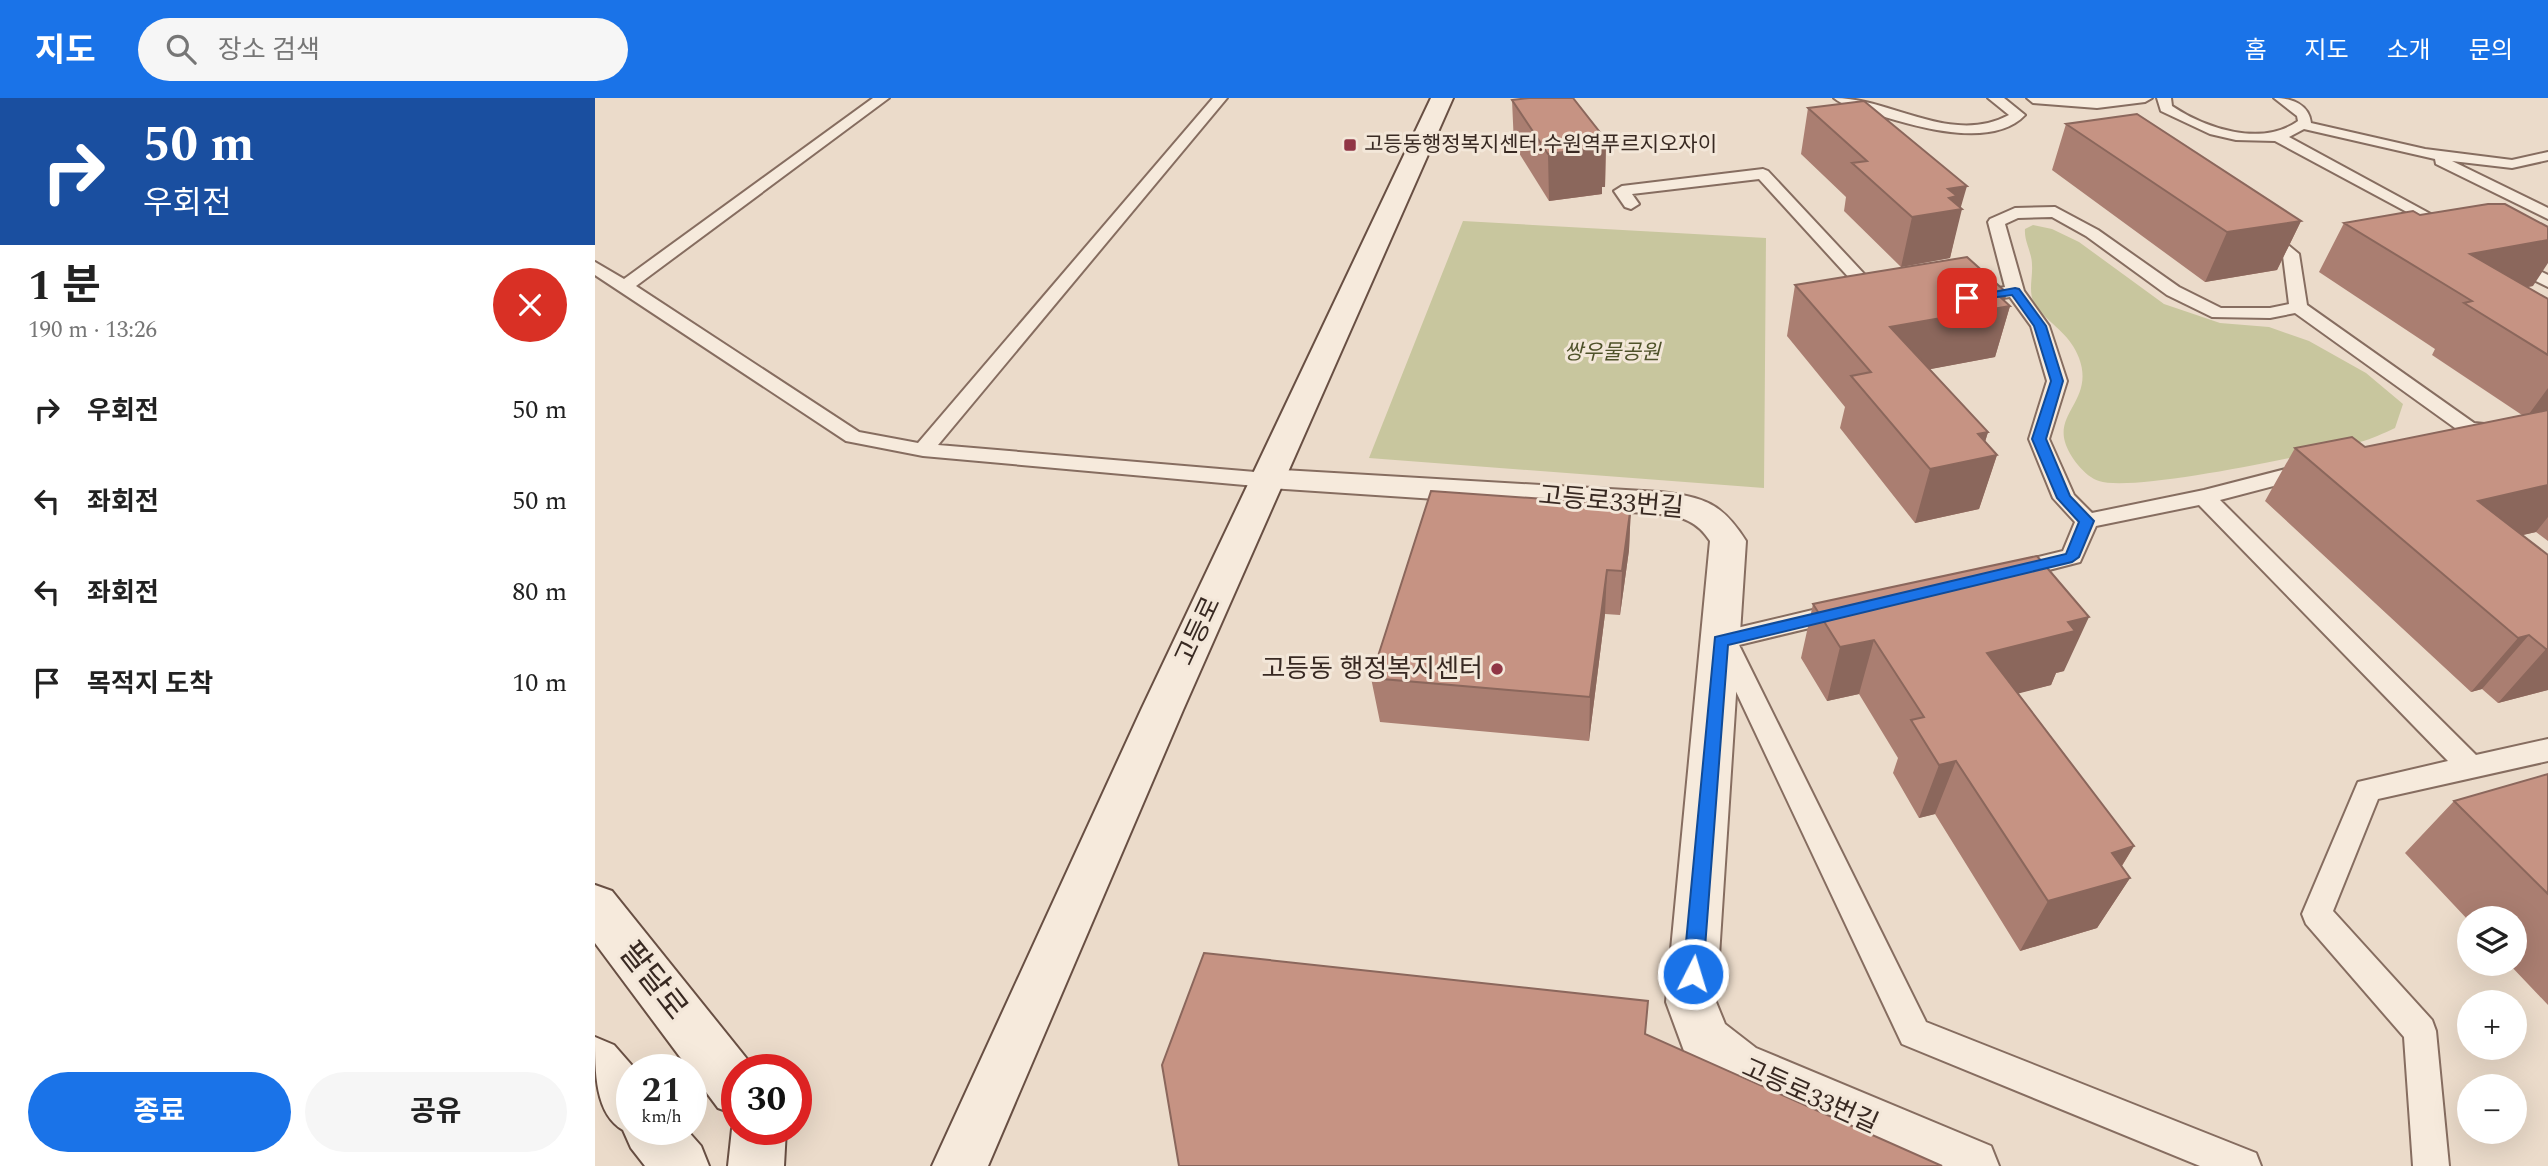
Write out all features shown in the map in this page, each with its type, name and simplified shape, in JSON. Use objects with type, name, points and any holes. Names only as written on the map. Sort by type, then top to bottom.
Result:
[{"type":"street","name":"고등로","points":[[960,1166],[1441,98]]},
{"type":"street","name":"고등로33번길","points":[[1267,480],[1693,507],[1717,520],[1728,541],[1691,1002],[1706,1041],[1737,1066],[1971,1166]]},
{"type":"street","name":"팔달로","points":[[595,906],[721,1069]]},
{"type":"street","points":[[595,1063],[616,1088]]},
{"type":"street","points":[[663,1145],[681,1166]]},
{"type":"street","points":[[756,1166],[758,1145]]},
{"type":"lane","points":[[624,287],[882,98]]},
{"type":"lane","points":[[923,450],[1220,98]]},
{"type":"lane","points":[[1841,98],[1911,120],[1960,129],[2006,125],[2018,115],[2000,100]]},
{"type":"lane","points":[[2000,100],[2032,99],[2097,104],[2145,98]]},
{"type":"lane","points":[[2164,98],[2166,108],[2193,125],[2241,136],[2277,136],[2299,130],[2304,125],[2304,114],[2281,98]]},
{"type":"lane","points":[[2304,125],[2425,153],[2512,164],[2548,156]]},
{"type":"lane","points":[[2277,136],[2466,238]]},
{"type":"lane","points":[[2425,153],[2548,214]]},
{"type":"lane","points":[[1631,204],[1622,191],[1763,174],[1882,296],[1848,301]]},
{"type":"lane","points":[[2087,521],[2064,498],[2039,439],[2057,381],[2040,326],[2015,291],[1996,222],[2015,213],[2055,212],[2092,233],[2173,291],[2218,313],[2270,313],[2298,307]]},
{"type":"lane","points":[[2243,216],[2291,254],[2298,307],[2469,429]]},
{"type":"lane","points":[[2489,251],[2548,282]]},
{"type":"lane","points":[[595,267],[853,436],[923,450],[1267,480]]},
{"type":"lane","points":[[1955,299],[2015,291]]},
{"type":"lane","points":[[2443,435],[2469,429],[2548,436]]},
{"type":"lane","points":[[2087,521],[2204,497],[2323,466]]},
{"type":"lane","points":[[2204,497],[2471,767]]},
{"type":"lane","points":[[1992,576],[2072,557],[2087,521]]},
{"type":"lane","points":[[1858,608],[1722,641],[1915,1033],[2243,1166]]},
{"type":"lane","points":[[2431,1166],[2420,1031],[2318,914],[2368,790],[2548,750]]},
{"type":"green space","name":"쌍우물공원","points":[[1463,221],[1766,238],[1764,488],[1369,458]]},
{"type":"green space","points":[[2033,225],[2052,229],[2079,242],[2164,304],[2220,323],[2269,327],[2309,341],[2366,373],[2403,404],[2395,428],[2360,442],[2186,477],[2119,483],[2094,479],[2078,465],[2065,442],[2065,422],[2079,394],[2082,372],[2076,350],[2039,310],[2033,299],[2032,260],[2025,229]]},
{"type":"building","points":[[1573,98],[1606,140],[1598,141],[1603,147],[1548,154],[1512,100]]},
{"type":"building","points":[[1864,101],[1967,186],[1948,189],[1957,196],[1949,198],[1962,209],[1912,217],[1852,163],[1867,161],[1808,108]]},
{"type":"building","points":[[2137,114],[2301,221],[2227,232],[2066,124]]},
{"type":"building","points":[[2488,204],[2505,204],[2548,227],[2548,240],[2470,254],[2548,299],[2548,355],[2464,303],[2472,301],[2344,223],[2413,211],[2420,215]]},
{"type":"building","points":[[1967,257],[2007,293],[1998,295],[2010,306],[1890,327],[1988,432],[1978,434],[1997,455],[1930,469],[1851,376],[1871,372],[1795,285]]},
{"type":"building","points":[[2548,410],[2548,485],[2478,501],[2548,555],[2548,649],[2529,635],[2518,638],[2295,448],[2352,437],[2365,447]]},
{"type":"building","name":"고등동 행정복지센터","points":[[1431,491],[1631,505],[1622,571],[1607,570],[1590,697],[1371,678]]},
{"type":"building","points":[[2037,556],[2089,617],[2068,622],[2075,631],[1987,653],[2134,846],[2112,853],[2130,878],[2048,901],[1956,761],[1939,765],[1911,720],[1924,717],[1874,640],[1840,647],[1813,604]]},
{"type":"building","points":[[2548,774],[2548,894],[2454,801]]},
{"type":"building","points":[[1204,953],[1648,1001],[1645,1034],[1942,1166],[1179,1166],[1162,1065]]},
{"type":"place","name":"고등동행정복지센터.수원역푸르지오자이","points":[[1350,145]]},
{"type":"place","name":"고등동 행정복지센터","points":[[1497,669]]},
{"type":"route","points":[[1693,974],[1720,641],[2072,557],[2087,521],[2064,498],[2039,439],[2057,381],[2040,326],[2015,291],[1967,298]]}]
